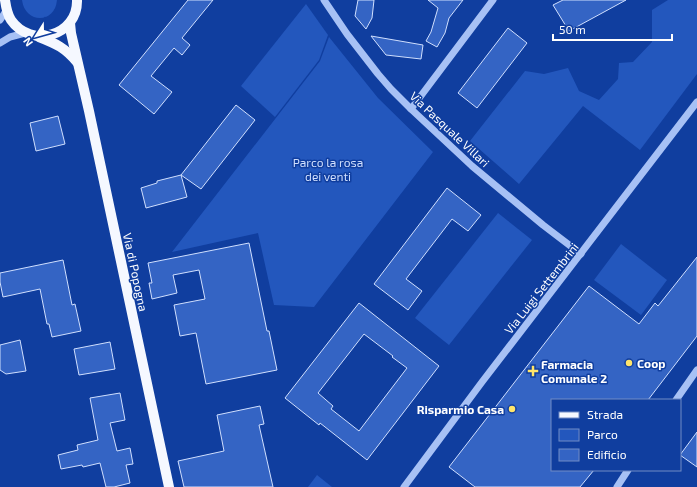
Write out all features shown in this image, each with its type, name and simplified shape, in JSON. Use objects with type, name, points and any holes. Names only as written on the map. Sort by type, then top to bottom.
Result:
[{"type":"main road","points":[[5,0],[6,11],[10,20],[17,27],[24,33],[60,46],[77,62]]},
{"type":"main road","points":[[38,37],[56,34],[63,29],[70,22],[74,14],[77,0]]},
{"type":"main road","name":"Via di Popogna","points":[[70,22],[77,62],[89,111],[169,487]]},
{"type":"street","name":"Via Pasquale Villari","points":[[324,0],[347,34],[391,89],[472,166],[543,225],[581,254]]},
{"type":"street","points":[[412,109],[493,0]]},
{"type":"street","points":[[0,20],[6,11]]},
{"type":"street","points":[[0,43],[10,37],[24,33]]},
{"type":"street","name":"Via Luigi Settembrini","points":[[404,487],[482,382],[697,102]]},
{"type":"street","points":[[677,399],[697,370]]},
{"type":"street","points":[[616,487],[627,471]]},
{"type":"green space","points":[[22,0],[57,0],[55,8],[51,14],[40,18],[28,14],[24,8]]},
{"type":"green space","points":[[668,0],[697,0],[697,74],[640,150],[583,106],[519,184],[470,141],[525,71],[544,74],[568,68],[579,91],[599,100],[618,79],[619,63],[633,62],[652,42],[652,10]]},
{"type":"green space","points":[[306,4],[328,35],[319,60],[275,117],[241,86]]},
{"type":"green space","name":"Parco la rosa dei venti","points":[[329,37],[378,98],[433,152],[314,307],[274,305],[258,233],[172,252],[320,61]]},
{"type":"green space","points":[[498,213],[532,240],[449,345],[415,318]]},
{"type":"green space","points":[[621,244],[667,280],[641,315],[594,280]]},
{"type":"green space","points":[[317,475],[332,487],[308,487]]},
{"type":"building","points":[[188,0],[213,0],[182,38],[190,45],[182,55],[174,48],[151,76],[172,92],[154,114],[119,85]]},
{"type":"building","points":[[358,0],[374,0],[372,18],[366,29],[355,16]]},
{"type":"building","points":[[428,0],[463,0],[449,18],[445,33],[437,47],[426,41],[431,32],[438,8]]},
{"type":"building","points":[[563,0],[626,0],[569,31],[553,5]]},
{"type":"building","points":[[508,28],[527,43],[477,108],[458,93]]},
{"type":"building","points":[[371,36],[423,45],[421,59],[386,55]]},
{"type":"building","points":[[236,105],[255,120],[201,189],[181,175]]},
{"type":"building","points":[[58,116],[65,144],[36,151],[30,123]]},
{"type":"building","points":[[181,175],[187,197],[146,208],[141,188],[157,183],[157,181]]},
{"type":"building","points":[[447,188],[481,215],[468,231],[452,219],[406,279],[422,291],[408,310],[374,284]]},
{"type":"building","points":[[249,243],[267,331],[269,331],[277,370],[206,384],[196,333],[180,336],[174,305],[205,299],[199,270],[173,275],[177,293],[152,299],[149,283],[152,283],[148,263]]},
{"type":"building","points":[[697,257],[697,336],[649,399],[551,399],[551,471],[593,471],[580,487],[475,487],[449,467],[589,286],[639,324],[655,303],[658,306]]},
{"type":"building","points":[[63,260],[72,305],[75,304],[81,331],[52,337],[49,324],[47,324],[40,289],[3,297],[0,273]]},
{"type":"building","points":[[359,303],[439,366],[367,460],[285,398]],"holes":[[[364,334],[393,356],[392,357],[407,368],[359,431],[331,409],[333,406],[318,393]]]},
{"type":"building","points":[[20,340],[26,371],[6,374],[0,370],[0,345]]},
{"type":"building","points":[[110,342],[115,369],[79,375],[74,349]]},
{"type":"building","points":[[120,393],[125,420],[110,423],[117,451],[130,448],[133,464],[126,465],[130,483],[114,487],[106,487],[100,463],[83,467],[82,465],[61,469],[58,455],[78,450],[77,445],[98,440],[90,398]]},
{"type":"building","points":[[260,406],[264,424],[259,425],[273,487],[184,487],[178,461],[224,451],[217,415]]},
{"type":"building","points":[[697,432],[697,467],[681,456]]},
{"type":"place","name":"Coop","points":[[629,363]]},
{"type":"place","name":"Farmacia Comunale 2","points":[[533,371]]},
{"type":"place","name":"Risparmio Casa","points":[[512,409]]}]
